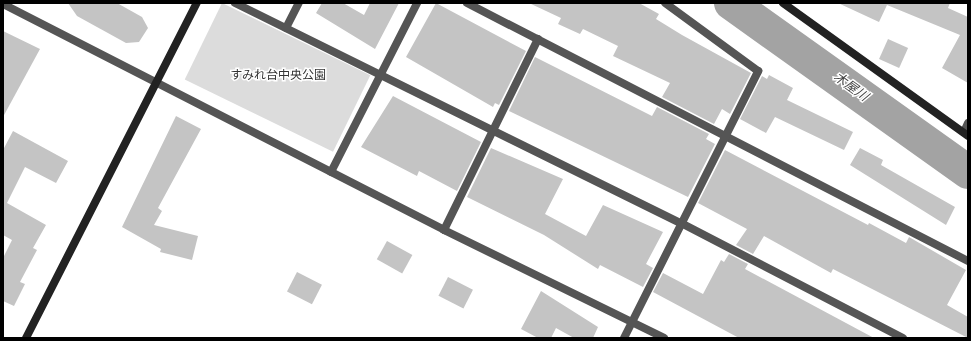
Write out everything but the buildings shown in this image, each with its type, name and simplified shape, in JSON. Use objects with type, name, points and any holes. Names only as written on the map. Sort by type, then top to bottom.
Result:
[{"type":"street","points":[[26,338],[196,3]]},
{"type":"street","points":[[235,3],[380,77],[681,223],[903,338]]},
{"type":"street","points":[[286,28],[299,3]]},
{"type":"street","points":[[331,172],[417,3]]},
{"type":"street","points":[[467,3],[968,261]]},
{"type":"street","points":[[624,338],[758,71],[665,3]]},
{"type":"street","points":[[783,3],[966,134],[968,123]]},
{"type":"street","points":[[3,4],[444,230],[664,338]]},
{"type":"street","points":[[444,230],[538,39]]},
{"type":"green space","name":"すみれ台中央公園","points":[[222,3],[370,75],[333,152],[185,79]]},
{"type":"waterway","name":"木屋川","points":[[731,3],[968,172]]},
{"type":"waterway","points":[[962,168],[968,156]]}]
